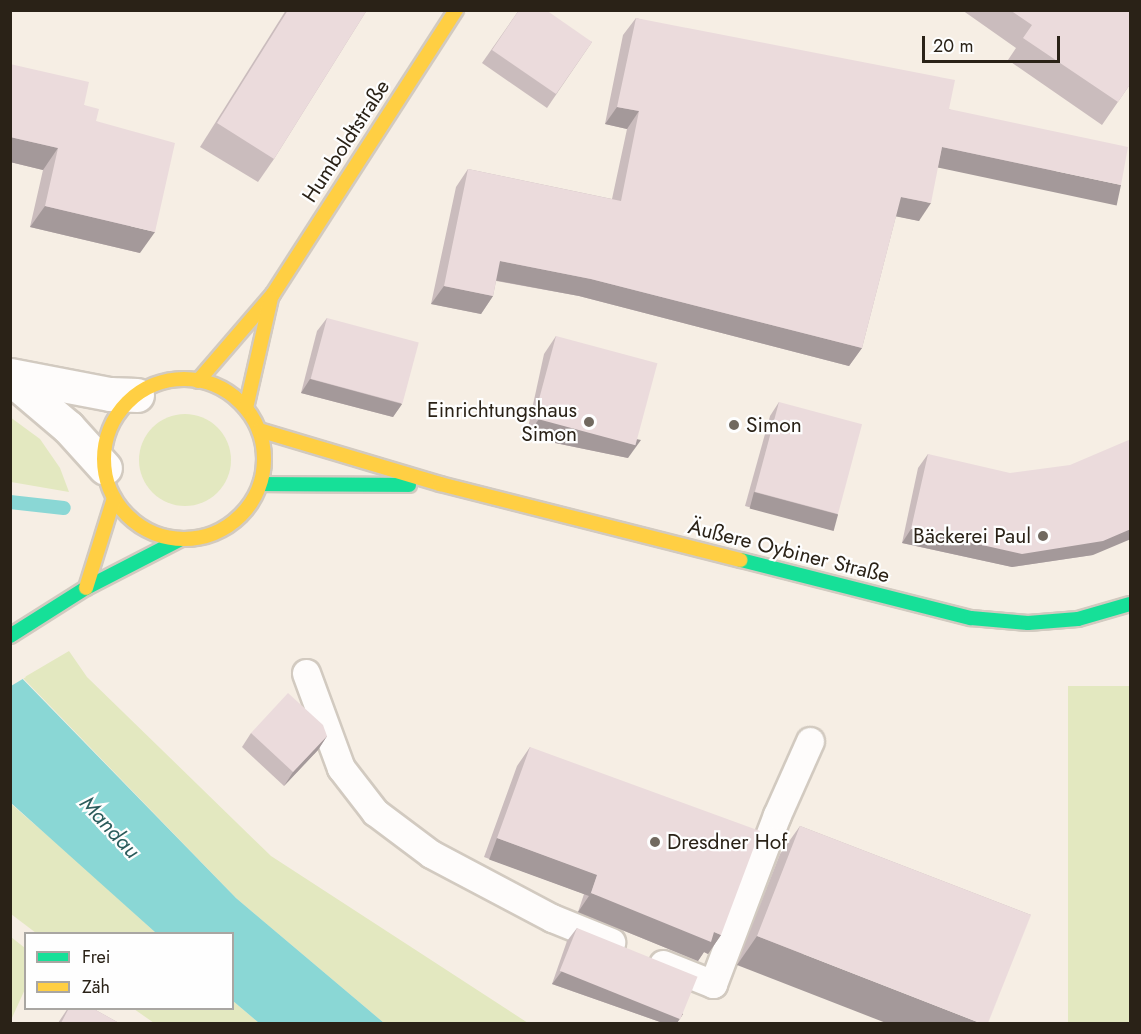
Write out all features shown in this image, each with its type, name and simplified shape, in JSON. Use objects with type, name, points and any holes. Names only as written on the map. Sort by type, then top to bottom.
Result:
[{"type":"main road","name":"Humboldtstraße","points":[[198,381],[273,294],[456,10]]},
{"type":"main road","name":"Humboldtstraße","points":[[246,408],[273,294]]},
{"type":"main road","points":[[10,636],[86,588],[181,539],[207,536],[225,528],[246,509],[261,484],[264,456],[259,430],[246,408],[216,386],[198,381],[172,381],[137,395],[126,403],[112,425],[105,449],[109,483],[86,588]]},
{"type":"main road","name":"Äußere Oybiner Straße","points":[[259,430],[440,484],[971,618],[1028,623],[1078,619],[1131,604]]},
{"type":"main road","points":[[109,483],[139,526],[181,539]]},
{"type":"main road","name":"Äußere Oybiner Straße","points":[[261,484],[440,484]]},
{"type":"street","points":[[10,376],[110,394],[137,395]]},
{"type":"street","points":[[10,376],[68,427],[109,483]]},
{"type":"lane","points":[[306,673],[341,768],[375,812],[431,854],[552,918],[713,984],[777,815],[810,741]]},
{"type":"green space","points":[[185,414],[203,418],[217,428],[227,442],[231,460],[227,478],[217,492],[203,502],[185,506],[167,502],[153,492],[143,478],[139,460],[143,442],[153,428],[167,418]]},
{"type":"green space","points":[[10,417],[40,439],[60,468],[69,492],[11,482]]},
{"type":"green space","points":[[69,651],[87,677],[271,856],[528,1023],[384,1023],[236,898],[23,678]]},
{"type":"green space","points":[[1068,686],[1130,686],[1130,1023],[1068,1023]]},
{"type":"green space","points":[[10,803],[155,932],[35,932],[11,914]]},
{"type":"green space","points":[[11,937],[24,947],[24,991],[11,1020]]},
{"type":"green space","points":[[234,1002],[259,1023],[154,1023],[135,1010],[234,1010]]},
{"type":"water","name":"Mandau","points":[[10,666],[236,898],[384,1023],[259,1023],[234,1002],[234,932],[155,932],[11,803]]},
{"type":"pier","points":[[10,663],[26,677],[11,686],[10,686]]},
{"type":"building","points":[[288,10],[367,10],[274,159],[217,123]]},
{"type":"building","points":[[519,10],[546,10],[592,42],[556,94],[492,50]]},
{"type":"building","points":[[1010,10],[1131,10],[1131,83],[1118,102],[1023,38],[1032,25]]},
{"type":"building","points":[[636,18],[955,80],[949,109],[1128,147],[1121,185],[942,147],[931,203],[901,197],[862,348],[591,279],[500,261],[493,296],[444,286],[468,169],[621,201],[639,111],[617,107]]},
{"type":"building","points":[[10,64],[89,82],[84,105],[99,109],[96,121],[175,143],[155,232],[45,206],[58,148],[10,137]]},
{"type":"building","points":[[327,318],[419,343],[402,403],[311,379]]},
{"type":"building","points":[[556,336],[657,363],[635,445],[534,418]]},
{"type":"building","points":[[779,402],[862,424],[838,514],[755,492]]},
{"type":"building","points":[[1131,439],[1131,529],[1103,541],[1022,554],[911,529],[928,454],[1010,473],[1070,465]]},
{"type":"building","points":[[288,693],[323,725],[327,736],[293,772],[251,733]]},
{"type":"building","points":[[530,747],[760,831],[721,935],[714,932],[711,942],[591,893],[597,875],[497,838]]},
{"type":"building","points":[[800,826],[1031,915],[988,1023],[980,1023],[757,936]]},
{"type":"building","points":[[577,928],[698,977],[680,1019],[560,971]]},
{"type":"building","points":[[68,1010],[96,1010],[119,1023],[61,1023]]},
{"type":"waterway","points":[[10,502],[64,508]]},
{"type":"traffic: fast","points":[[261,484],[409,485]]},
{"type":"traffic: fast","points":[[10,636],[86,588],[181,539]]},
{"type":"traffic: fast","points":[[741,560],[971,618],[1028,623],[1078,619],[1130,604]]},
{"type":"traffic: slow","points":[[198,381],[273,294],[456,10]]},
{"type":"traffic: slow","points":[[246,408],[271,298]]},
{"type":"traffic: slow","points":[[184,379],[214,386],[228,393],[240,403],[250,415],[257,429],[264,459],[257,489],[250,503],[240,515],[228,525],[214,532],[184,539],[154,532],[140,525],[128,515],[118,503],[111,489],[104,459],[111,429],[118,415],[128,403],[140,393],[154,386],[184,379]]},
{"type":"traffic: slow","points":[[259,430],[440,484],[741,560]]},
{"type":"traffic: slow","points":[[86,588],[114,498]]},
{"type":"place","name":"Einrichtungshaus Simon","points":[[589,422]]},
{"type":"place","name":"Simon","points":[[734,425]]},
{"type":"place","name":"Bäckerei Paul","points":[[1043,536]]},
{"type":"place","name":"Dresdner Hof","points":[[655,842]]}]
